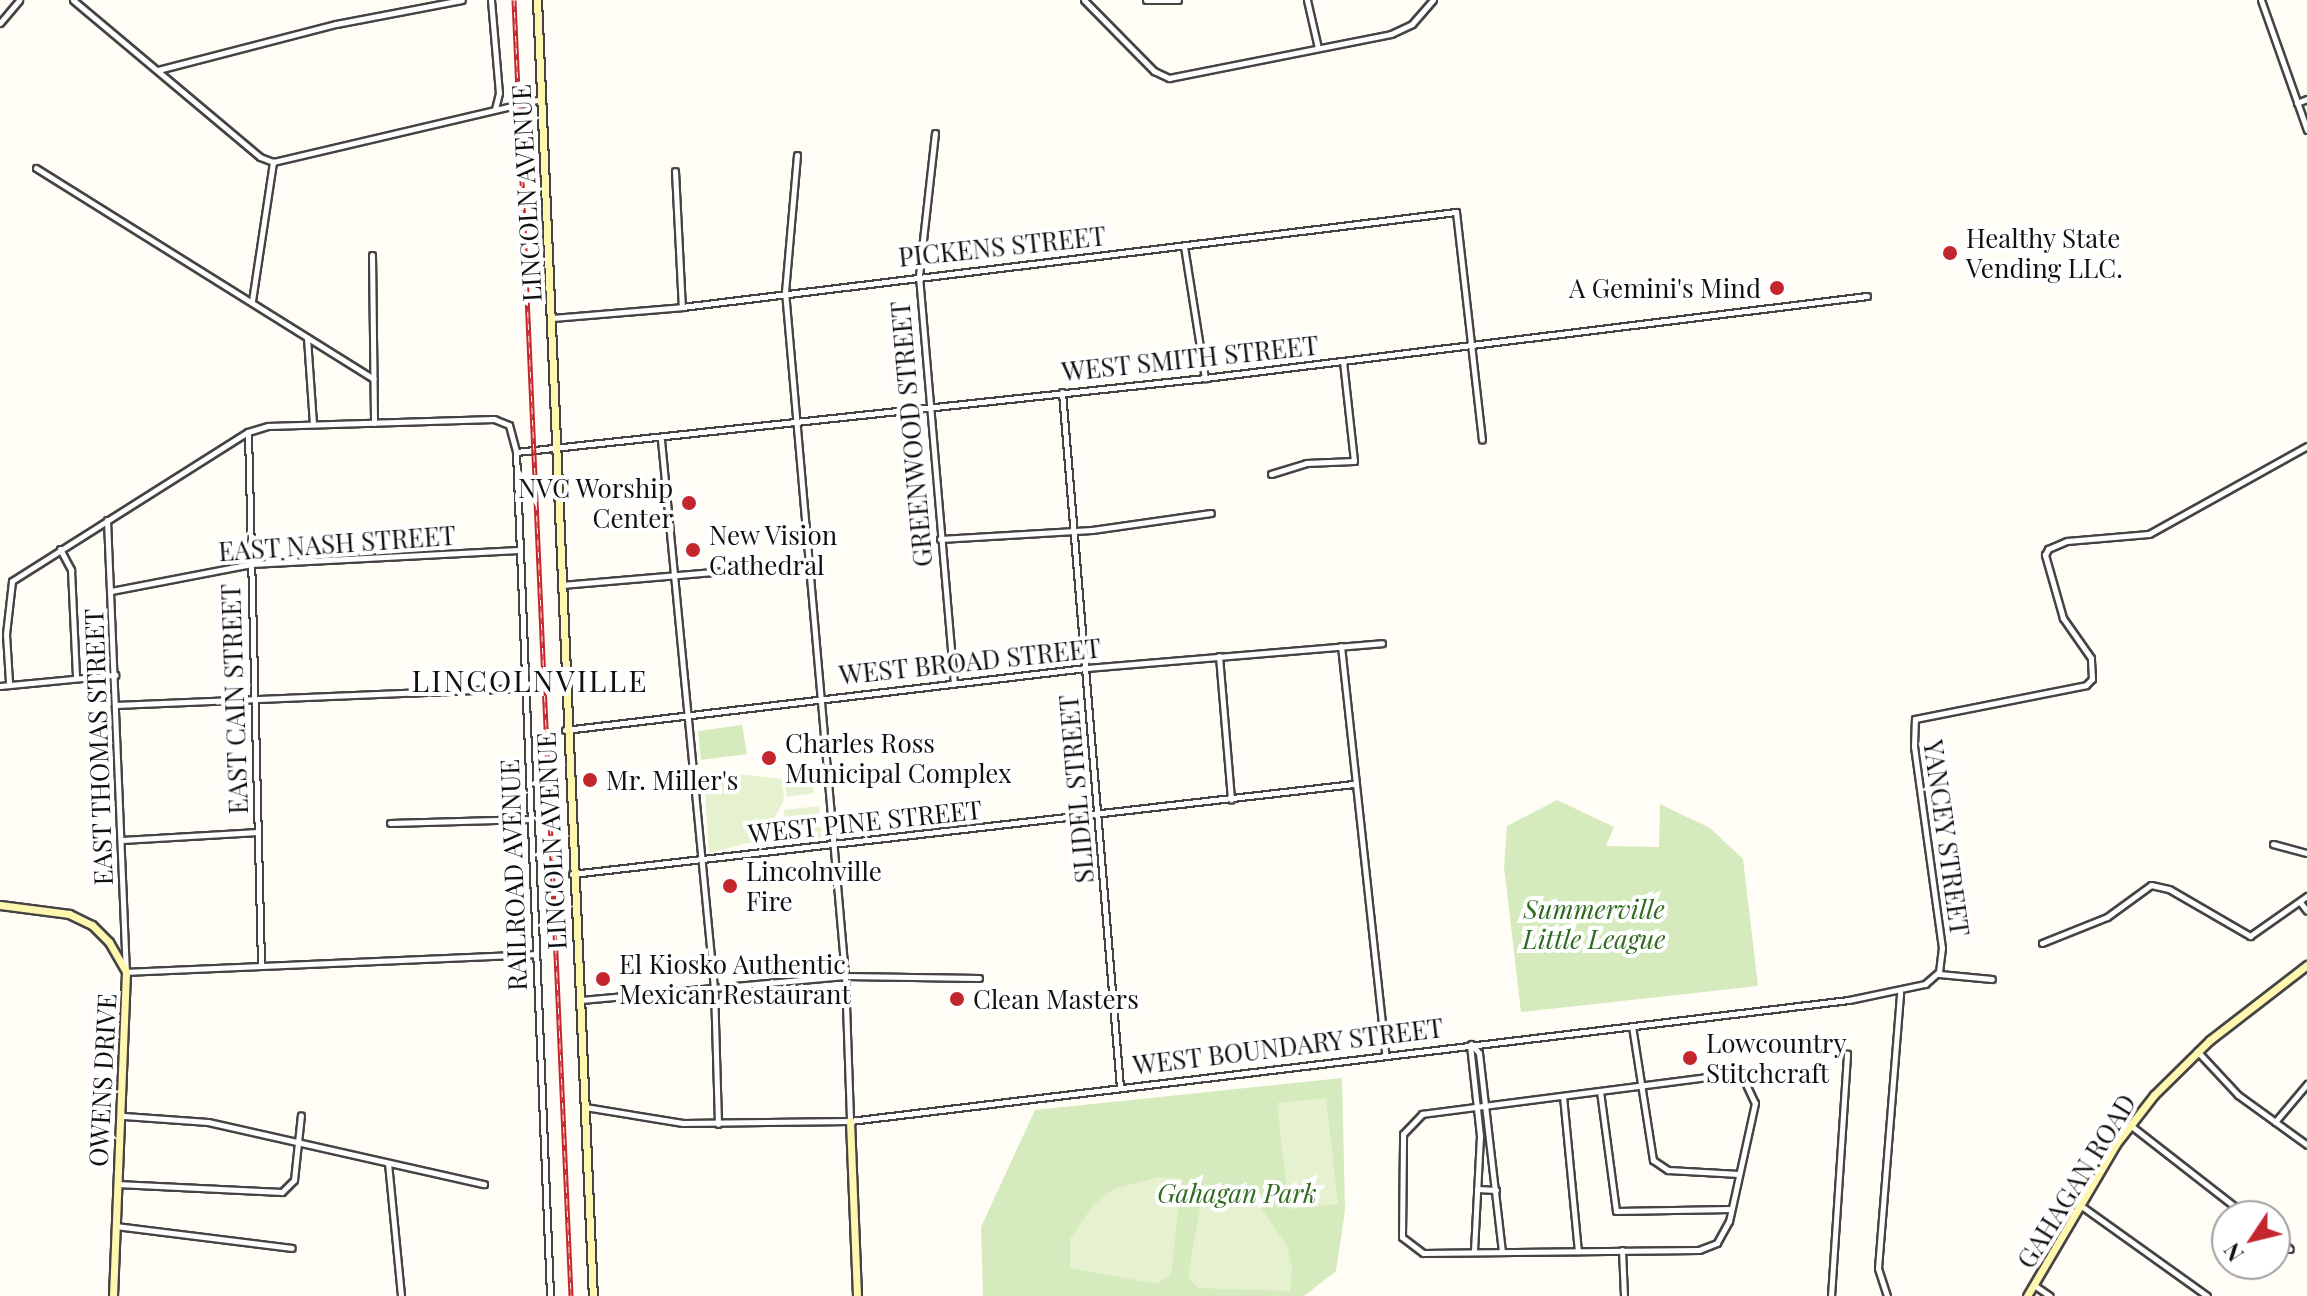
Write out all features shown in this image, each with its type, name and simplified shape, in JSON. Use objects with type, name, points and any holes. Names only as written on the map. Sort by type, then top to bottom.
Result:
[{"type":"street","points":[[0,23],[19,0]]},
{"type":"street","points":[[73,0],[260,157],[273,162],[541,99]]},
{"type":"street","points":[[157,71],[336,24],[462,0]]},
{"type":"street","points":[[491,0],[499,93],[495,109]]},
{"type":"street","name":"LINCOLN AVENUE","points":[[537,0],[552,318],[554,451],[571,874],[581,1000],[593,1296]]},
{"type":"street","points":[[1084,0],[1154,71],[1169,78],[1391,34],[1412,24],[1433,0]]},
{"type":"street","points":[[1146,0],[1178,0]]},
{"type":"street","points":[[1307,0],[1318,48]]},
{"type":"street","points":[[2261,0],[2307,130]]},
{"type":"street","points":[[2297,103],[2307,99]]},
{"type":"street","name":"GREENWOOD STREET","points":[[935,133],[919,276],[927,407],[954,684]]},
{"type":"street","points":[[797,155],[785,291],[794,426],[845,976],[857,1296]]},
{"type":"street","points":[[252,301],[273,162]]},
{"type":"street","points":[[36,168],[374,379]]},
{"type":"street","points":[[675,171],[682,307]]},
{"type":"street","name":"PICKENS STREET","points":[[552,318],[682,307],[785,291],[1456,212],[1474,345]]},
{"type":"street","points":[[1184,246],[1205,378]]},
{"type":"street","points":[[372,255],[374,423]]},
{"type":"street","name":"WEST SMITH STREET","points":[[516,452],[554,451],[794,426],[927,407],[1343,362],[1867,296]]},
{"type":"street","points":[[307,337],[313,424]]},
{"type":"street","points":[[1474,345],[1482,440]]},
{"type":"street","points":[[1271,474],[1306,463],[1354,461],[1343,362]]},
{"type":"street","name":"SLIDEL STREET","points":[[1062,392],[1120,1087]]},
{"type":"street","points":[[9,682],[6,634],[12,581],[248,432],[313,424],[502,419],[514,435],[516,452]]},
{"type":"street","name":"EAST CAIN STREET","points":[[248,432],[251,697],[261,965]]},
{"type":"street","points":[[661,440],[714,988],[718,1124]]},
{"type":"street","name":"YANCEY STREET","points":[[1938,974],[1942,948],[1913,722],[1919,715],[1990,708],[2080,688],[2092,679],[2091,658],[2063,618],[2045,555],[2054,544],[2149,534],[2307,446]]},
{"type":"street","name":"RAILROAD AVENUE","points":[[516,452],[550,1296]]},
{"type":"street","points":[[940,539],[1074,531],[1211,513]]},
{"type":"street","name":"EAST THOMAS STREET","points":[[107,520],[118,705],[126,972]]},
{"type":"street","points":[[61,549],[71,570],[76,678]]},
{"type":"street","name":"EAST NASH STREET","points":[[111,591],[251,564],[519,550]]},
{"type":"street","points":[[560,586],[807,564]]},
{"type":"street","name":"WEST BROAD STREET","points":[[565,730],[1086,668],[1382,643]]},
{"type":"street","points":[[1341,646],[1353,784],[1385,1054]]},
{"type":"street","points":[[1219,656],[1231,800]]},
{"type":"street","points":[[0,686],[9,682],[115,675]]},
{"type":"street","points":[[118,705],[251,697],[525,688]]},
{"type":"street","name":"WEST PINE STREET","points":[[571,874],[1097,816],[1353,784]]},
{"type":"street","points":[[390,823],[531,819]]},
{"type":"street","points":[[122,840],[258,832]]},
{"type":"street","points":[[2273,844],[2307,853]]},
{"type":"street","points":[[2042,943],[2107,917],[2151,885],[2169,889],[2244,936],[2263,931],[2307,896]]},
{"type":"street","points":[[2300,902],[2307,911]]},
{"type":"street","name":"OWENS DRIVE","points":[[0,905],[69,914],[92,925],[109,942],[126,972],[124,1116],[117,1184],[113,1296]]},
{"type":"street","points":[[126,972],[536,954]]},
{"type":"street","name":"GAHAGAN ROAD","points":[[2027,1296],[2130,1125],[2197,1051],[2307,965]]},
{"type":"street","points":[[1938,974],[1992,979]]},
{"type":"street","name":"WEST BOUNDARY STREET","points":[[585,1107],[683,1123],[850,1121],[1900,992],[1938,974]]},
{"type":"street","points":[[581,1000],[845,976],[979,978]]},
{"type":"street","points":[[1887,1296],[1879,1284],[1878,1268],[1900,992]]},
{"type":"street","points":[[1632,1026],[1648,1150],[1656,1163],[1668,1170],[1739,1174]]},
{"type":"street","points":[[1471,1044],[1479,1053],[1487,1106],[1502,1252]]},
{"type":"street","points":[[1471,1044],[1476,1107],[1474,1252]]},
{"type":"street","points":[[2197,1051],[2238,1095],[2307,1145]]},
{"type":"street","points":[[1831,1296],[1847,1054]]},
{"type":"street","points":[[1715,1076],[1745,1082],[1755,1103],[1722,1237],[1709,1247],[1578,1251],[1416,1251],[1405,1244],[1399,1221],[1405,1129],[1422,1114],[1600,1091],[1715,1076]]},
{"type":"street","points":[[2275,1122],[2307,1084]]},
{"type":"street","points":[[1600,1091],[1616,1211],[1731,1209]]},
{"type":"street","points":[[1563,1096],[1578,1251]]},
{"type":"street","points":[[117,1184],[282,1192],[294,1180],[296,1139],[301,1115]]},
{"type":"street","points":[[124,1116],[208,1122],[296,1139],[484,1184]]},
{"type":"street","points":[[2130,1125],[2226,1200]]},
{"type":"street","points":[[388,1163],[401,1296]]},
{"type":"street","points":[[1477,1189],[1496,1190]]},
{"type":"street","points":[[2080,1205],[2207,1296]]},
{"type":"street","points":[[115,1226],[292,1248]]},
{"type":"street","points":[[1622,1250],[1624,1296]]},
{"type":"street","points":[[2034,1285],[2050,1296]]},
{"type":"green space","points":[[742,725],[747,754],[701,760],[698,731]]},
{"type":"green space","points":[[712,771],[782,779],[784,800],[771,824],[752,842],[709,853],[704,778]]},
{"type":"green space","points":[[812,778],[814,793],[787,797],[785,782]]},
{"type":"green space","name":"Summerville Little League","points":[[1557,800],[1614,827],[1606,846],[1659,847],[1660,804],[1710,828],[1743,859],[1758,986],[1521,1012],[1504,867],[1507,826]]},
{"type":"green space","points":[[819,806],[822,838],[787,842],[784,810]]},
{"type":"green space","name":"Gahagan Park","points":[[1342,1078],[1345,1211],[1336,1271],[1304,1296],[983,1296],[981,1227],[1035,1110]]},
{"type":"green space","points":[[1326,1098],[1338,1204],[1289,1209],[1277,1103]]},
{"type":"green space","points":[[1159,1177],[1182,1179],[1171,1274],[1157,1284],[1070,1268],[1070,1239],[1094,1204],[1114,1189]]},
{"type":"green space","points":[[1204,1184],[1242,1194],[1259,1205],[1287,1246],[1292,1268],[1290,1291],[1198,1288],[1188,1277]]},
{"type":"railway","points":[[514,0],[571,1296]]},
{"type":"place","name":"Healthy State Vending LLC.","points":[[1950,253]]},
{"type":"place","name":"A Gemini's Mind","points":[[1777,288]]},
{"type":"place","name":"NVC Worship Center","points":[[689,503]]},
{"type":"place","name":"New Vision Cathedral","points":[[693,550]]},
{"type":"place","name":"Charles Ross Municipal Complex","points":[[769,758]]},
{"type":"place","name":"Mr. Miller's","points":[[590,780]]},
{"type":"place","name":"Lincolnville Fire","points":[[730,886]]},
{"type":"place","name":"El Kiosko Authentic Mexican Restaurant","points":[[603,979]]},
{"type":"place","name":"Clean Masters","points":[[957,999]]},
{"type":"place","name":"Lowcountry Stitchcraft","points":[[1690,1058]]},
{"type":"district","name":"LINCOLNVILLE","points":[[530,680]]}]
